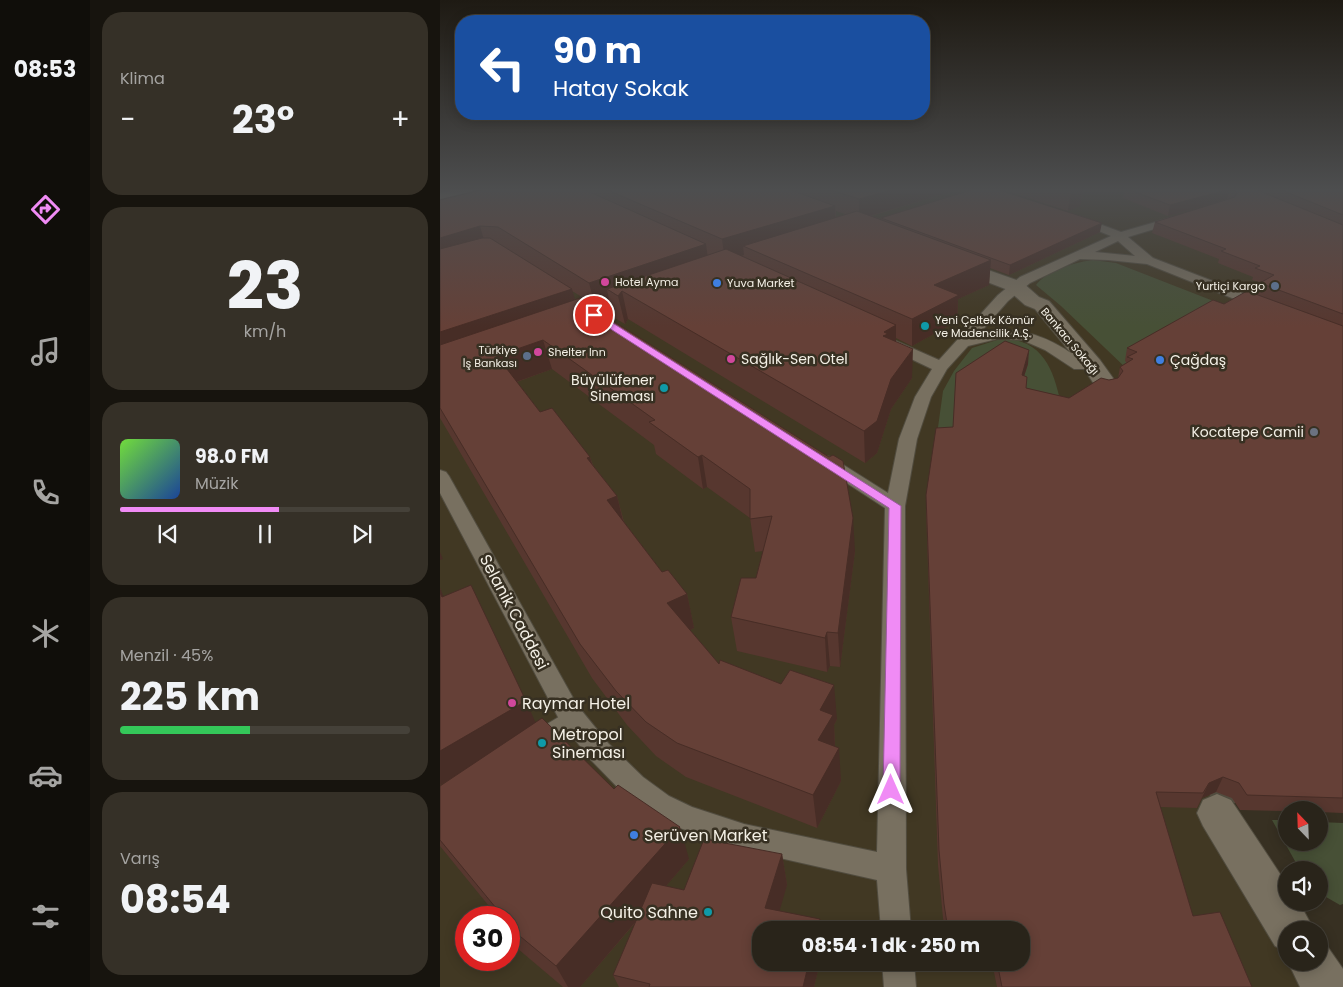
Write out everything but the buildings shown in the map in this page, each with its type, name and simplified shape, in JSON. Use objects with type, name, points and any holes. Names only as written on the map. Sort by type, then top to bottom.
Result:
[{"type":"main road","points":[[935,256],[1015,286]]},
{"type":"main road","name":"Bankacı Sokağı","points":[[1015,286],[1032,302],[1044,307],[1092,365],[1101,388],[1079,366],[1032,308],[1032,302]]},
{"type":"main road","points":[[1227,813],[1282,916]]},
{"type":"main road","points":[[1317,971],[1327,987]]},
{"type":"street","points":[[895,921],[891,869],[895,506],[901,469],[914,417],[923,397],[941,367],[1015,286],[1070,258],[1123,235]]},
{"type":"street","points":[[1120,236],[1150,261]]},
{"type":"street","points":[[1070,258],[1108,256],[1150,261],[1270,308]]},
{"type":"street","points":[[963,343],[992,334],[1025,335],[1045,343],[1079,366]]},
{"type":"street","points":[[878,338],[941,367]]},
{"type":"street","points":[[812,453],[895,506]]},
{"type":"street","name":"Selanik Caddesi","points":[[440,476],[572,717],[599,751],[634,786],[659,805],[687,818],[744,837],[891,869]]},
{"type":"street","points":[[523,749],[572,717]]},
{"type":"street","points":[[899,971],[900,987]]},
{"type":"shaded area","points":[[440,235],[1316,235],[1336,275],[1221,317],[1134,365],[1116,411],[1237,814],[1282,921],[1278,921],[1278,971],[1322,971],[1343,987],[440,987]]},
{"type":"green space","points":[[1093,260],[1116,263],[1234,309],[1127,369],[1061,306],[1036,285],[1054,271]]},
{"type":"green space","points":[[1008,339],[1022,342],[1042,356],[1053,376],[1063,414],[953,441],[936,442],[943,391],[954,371],[972,348],[997,340]]},
{"type":"green space","points":[[1272,820],[1278,820],[1278,831]]},
{"type":"green space","points":[[1328,822],[1343,823],[1343,904],[1340,905],[1328,898],[1328,861],[1295,861],[1289,851],[1328,851]]},
{"type":"tunnel","points":[[1222,763],[1237,814]]},
{"type":"place","name":"Hotel Ayma","points":[[605,282]]},
{"type":"place","name":"Yuva Market","points":[[717,283]]},
{"type":"place","name":"Yurtiçi Kargo","points":[[1275,286]]},
{"type":"place","name":"Yeni Çeltek Kömür ve Madencilik A.Ş.","points":[[925,326]]},
{"type":"place","name":"Shelter Inn","points":[[538,352]]},
{"type":"place","name":"Türkiye İş Bankası","points":[[527,356]]},
{"type":"place","name":"Sağlık-Sen Otel","points":[[731,359]]},
{"type":"place","name":"Çağdaş","points":[[1160,360]]},
{"type":"place","name":"Büyülüfener Sineması","points":[[664,388]]},
{"type":"place","name":"Kocatepe Camii","points":[[1314,432]]},
{"type":"place","name":"Raymar Hotel","points":[[512,703]]},
{"type":"place","name":"Metropol Sineması","points":[[542,743]]},
{"type":"place","name":"Serüven Market","points":[[634,835]]},
{"type":"place","name":"Quito Sahne","points":[[708,912]]},
{"type":"route","points":[[594,315],[895,506],[891,790]]}]
